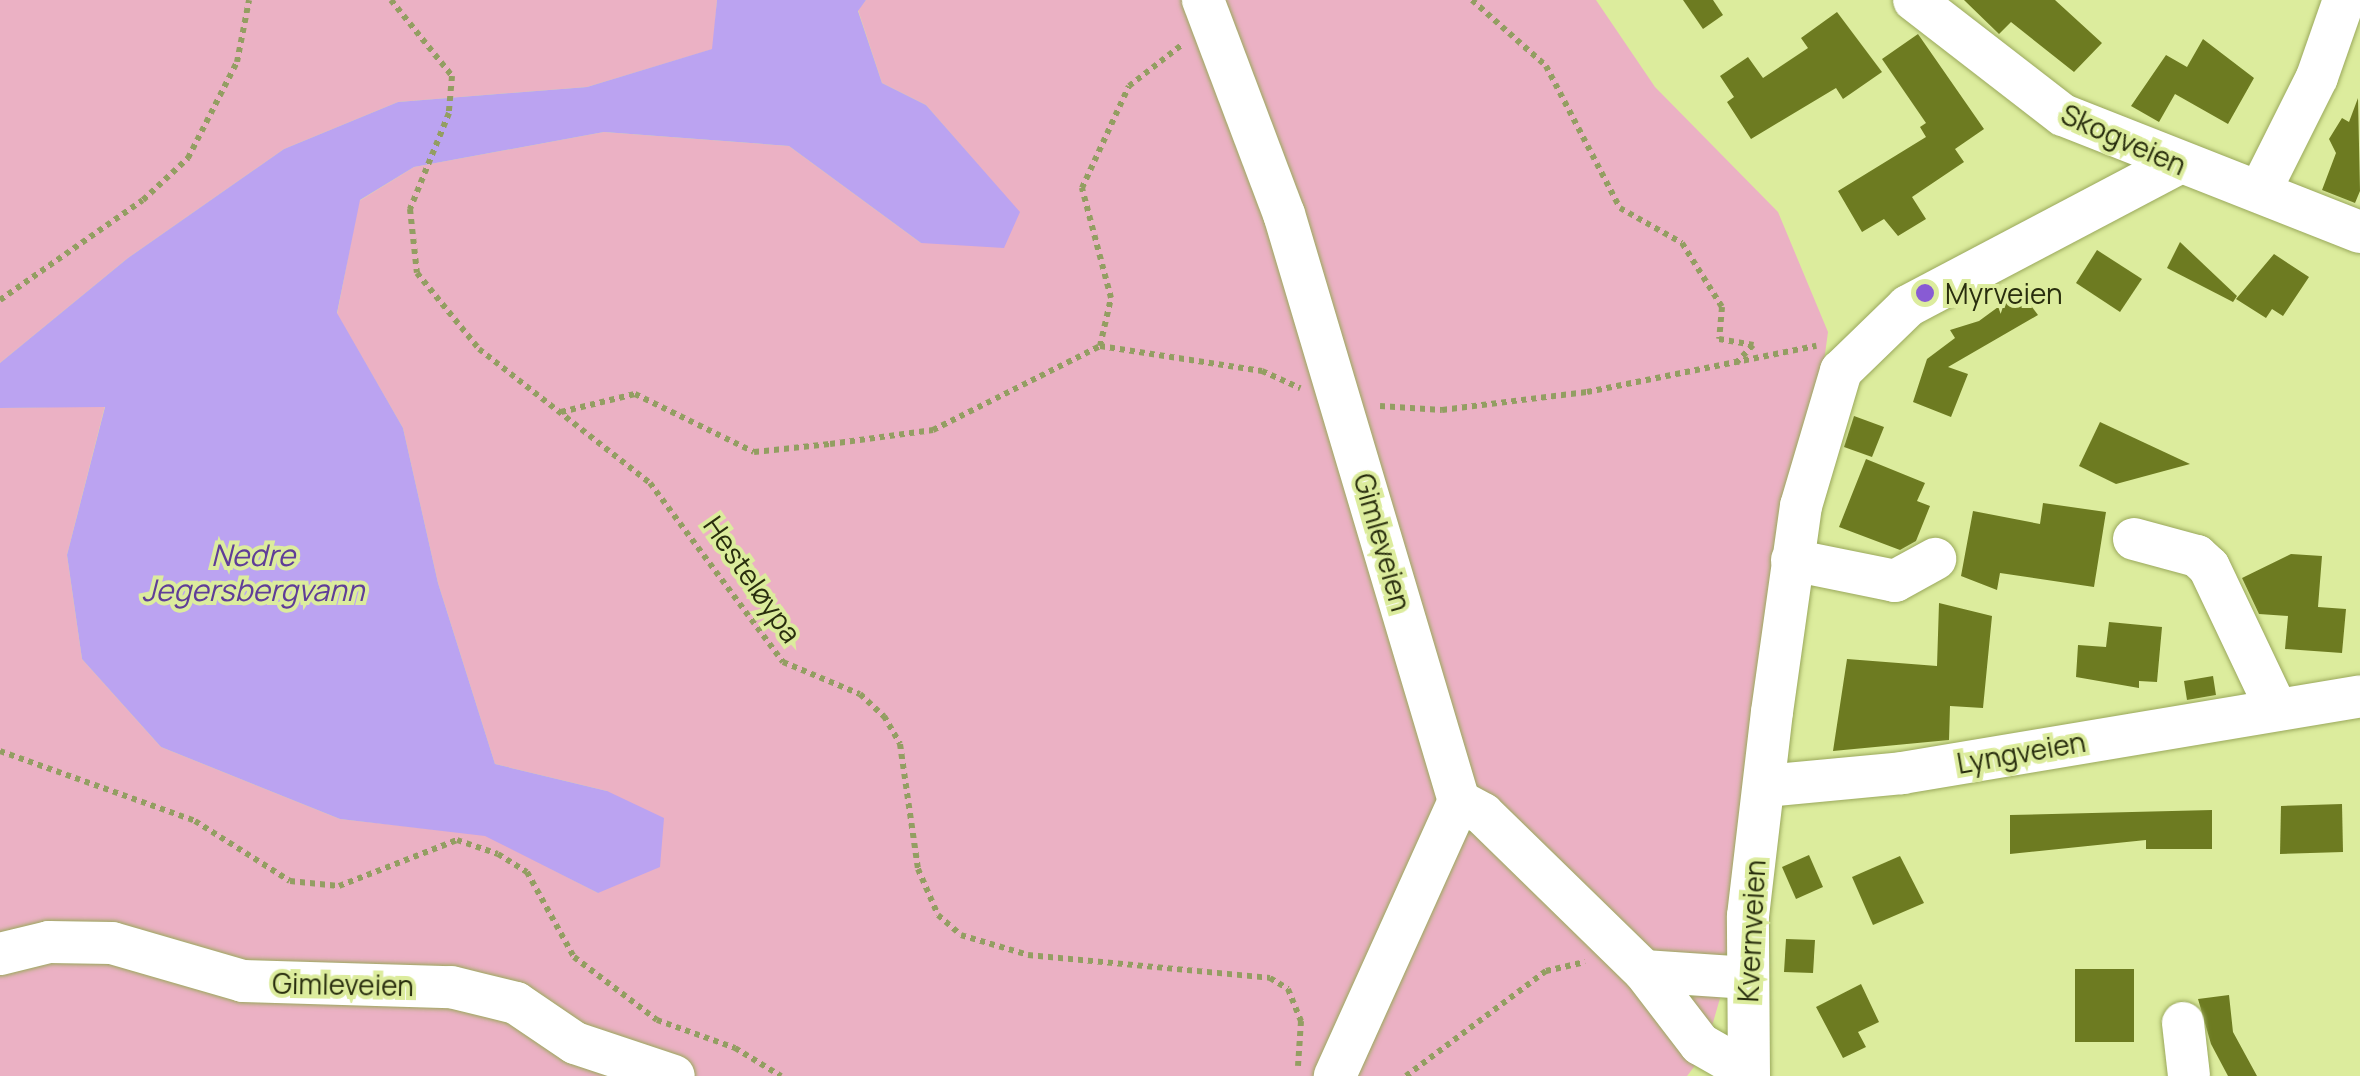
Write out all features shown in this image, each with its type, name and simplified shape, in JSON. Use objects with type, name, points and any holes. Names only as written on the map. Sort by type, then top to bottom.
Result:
[{"type":"street","name":"Skogveien","points":[[1914,0],[2063,115],[2360,232]]},
{"type":"street","points":[[2260,191],[2317,76],[2344,0]]},
{"type":"street","name":"Gimleveien","points":[[1207,10],[1284,214],[1337,404],[1369,482],[1459,801]]},
{"type":"street","points":[[1765,786],[1792,560],[1831,393],[1874,332],[1986,259],[2179,163]]},
{"type":"street","points":[[2134,539],[2196,556],[2208,567],[2277,710]]},
{"type":"street","points":[[1792,560],[1896,581],[1935,559]]},
{"type":"street","name":"Lyngveien","points":[[1765,786],[1902,773],[2360,696]]},
{"type":"street","name":"Kvernveien","points":[[1749,1074],[1748,978],[1765,786]]},
{"type":"street","points":[[1335,1076],[1459,801],[1483,814],[1644,971],[1700,1044],[1749,1074]]},
{"type":"street","name":"Gimleveien","points":[[0,954],[76,941],[243,981],[452,987],[516,1003],[574,1042],[674,1076]]},
{"type":"street","points":[[1644,971],[1748,978]]},
{"type":"street","points":[[2183,1023],[2189,1076]]},
{"type":"path","points":[[0,300],[143,200],[188,158],[237,62],[249,0]]},
{"type":"path","name":"Hesteløypa","points":[[392,0],[452,76],[449,113],[431,168],[410,210],[416,273],[479,349],[560,412],[686,522],[782,662],[860,694],[884,716],[900,744],[918,869],[938,915],[962,936],[1028,954],[1270,978],[1288,988],[1300,1021],[1298,1076]]},
{"type":"path","points":[[1472,0],[1546,66],[1620,208],[1682,243],[1722,307],[1719,339],[1753,345],[1735,364]]},
{"type":"path","points":[[1100,346],[1112,298],[1082,188],[1129,86],[1207,10]]},
{"type":"path","points":[[560,412],[634,394],[754,452],[933,430],[1100,346],[1262,371],[1337,404],[1442,410],[1735,364],[1874,332]]},
{"type":"path","points":[[0,751],[196,821],[290,881],[339,886],[457,840],[498,854],[527,872],[574,957],[657,1020],[735,1048],[781,1076]]},
{"type":"path","points":[[1406,1076],[1546,971],[1595,962],[1644,971]]},
{"type":"shaded area","points":[[0,0],[717,0],[713,49],[587,87],[398,102],[284,149],[128,258],[0,363]]},
{"type":"shaded area","points":[[866,0],[1596,0],[1655,87],[1778,212],[1828,332],[1753,883],[1704,1054],[1687,1076],[0,1076],[0,408],[105,406],[67,555],[82,659],[161,747],[340,819],[485,835],[598,893],[607,791],[495,764],[438,583],[403,428],[337,314],[359,201],[414,167],[604,132],[789,146],[921,243],[1019,212],[926,105],[882,83],[858,10]]},
{"type":"water","name":"Nedre Jegersbergvann","points":[[717,0],[866,0],[858,11],[882,83],[926,105],[1020,212],[1004,248],[921,243],[789,146],[604,132],[414,167],[360,200],[337,313],[403,428],[438,583],[495,764],[607,791],[664,818],[660,867],[598,893],[485,836],[340,819],[161,747],[82,659],[67,555],[105,407],[0,408],[0,363],[128,258],[284,149],[398,102],[587,87],[712,49]]},
{"type":"building","points":[[1683,0],[1713,0],[1723,15],[1703,29]]},
{"type":"building","points":[[1964,0],[2055,0],[2102,43],[2074,72],[2011,22],[1999,34]]},
{"type":"building","points":[[1837,12],[1882,72],[1843,99],[1836,88],[1751,139],[1727,102],[1734,97],[1720,76],[1748,57],[1763,78],[1808,48],[1801,38]]},
{"type":"building","points":[[1918,34],[1984,129],[1955,149],[1964,162],[1912,197],[1926,219],[1898,236],[1884,219],[1862,232],[1838,191],[1926,137],[1920,127],[1926,123],[1882,59]]},
{"type":"building","points":[[2203,39],[2254,78],[2228,124],[2175,94],[2159,122],[2131,106],[2166,55],[2187,67]]},
{"type":"building","points":[[2358,98],[2360,191],[2355,203],[2322,190],[2336,153],[2329,139],[2342,118],[2349,122]]},
{"type":"building","points":[[2180,242],[2237,296],[2233,302],[2167,268]]},
{"type":"building","points":[[2097,250],[2142,279],[2120,312],[2076,283]]},
{"type":"building","points":[[2274,254],[2309,277],[2283,316],[2272,309],[2266,318],[2236,299]]},
{"type":"building","points":[[2020,291],[2038,315],[1948,367],[1968,374],[1951,417],[1913,402],[1927,359],[1955,338],[1950,330],[1979,321]]},
{"type":"building","points":[[1854,416],[1884,427],[1872,457],[1844,447]]},
{"type":"building","points":[[2100,422],[2190,464],[2116,484],[2079,466]]},
{"type":"building","points":[[1866,459],[1925,483],[1917,501],[1930,506],[1916,541],[1900,550],[1839,527]]},
{"type":"building","points":[[2043,503],[2106,512],[2094,587],[2000,573],[1997,590],[1961,576],[1973,511],[2040,524]]},
{"type":"building","points":[[2291,554],[2322,556],[2318,607],[2346,609],[2342,653],[2285,649],[2288,616],[2259,614],[2242,578]]},
{"type":"building","points":[[1939,603],[1992,616],[1983,708],[1950,706],[1949,740],[1833,751],[1847,659],[1937,666]]},
{"type":"building","points":[[2109,622],[2162,627],[2157,682],[2139,681],[2139,688],[2076,677],[2078,645],[2106,647]]},
{"type":"building","points":[[2213,676],[2216,695],[2187,700],[2184,681]]},
{"type":"building","points":[[2342,804],[2343,852],[2280,854],[2281,806]]},
{"type":"building","points":[[2212,810],[2212,849],[2146,849],[2146,840],[2010,854],[2010,815]]},
{"type":"building","points":[[1809,855],[1823,887],[1796,899],[1782,867]]},
{"type":"building","points":[[1900,856],[1924,903],[1873,925],[1852,877]]},
{"type":"building","points":[[1786,939],[1815,940],[1813,973],[1784,972]]},
{"type":"building","points":[[2075,969],[2134,969],[2134,1042],[2075,1042]]},
{"type":"building","points":[[1861,984],[1879,1022],[1858,1032],[1866,1047],[1843,1058],[1816,1007]]},
{"type":"building","points":[[2229,995],[2233,1032],[2257,1076],[2228,1076],[2211,1044],[2198,999]]},
{"type":"place","name":"Myrveien","points":[[1925,293]]}]
